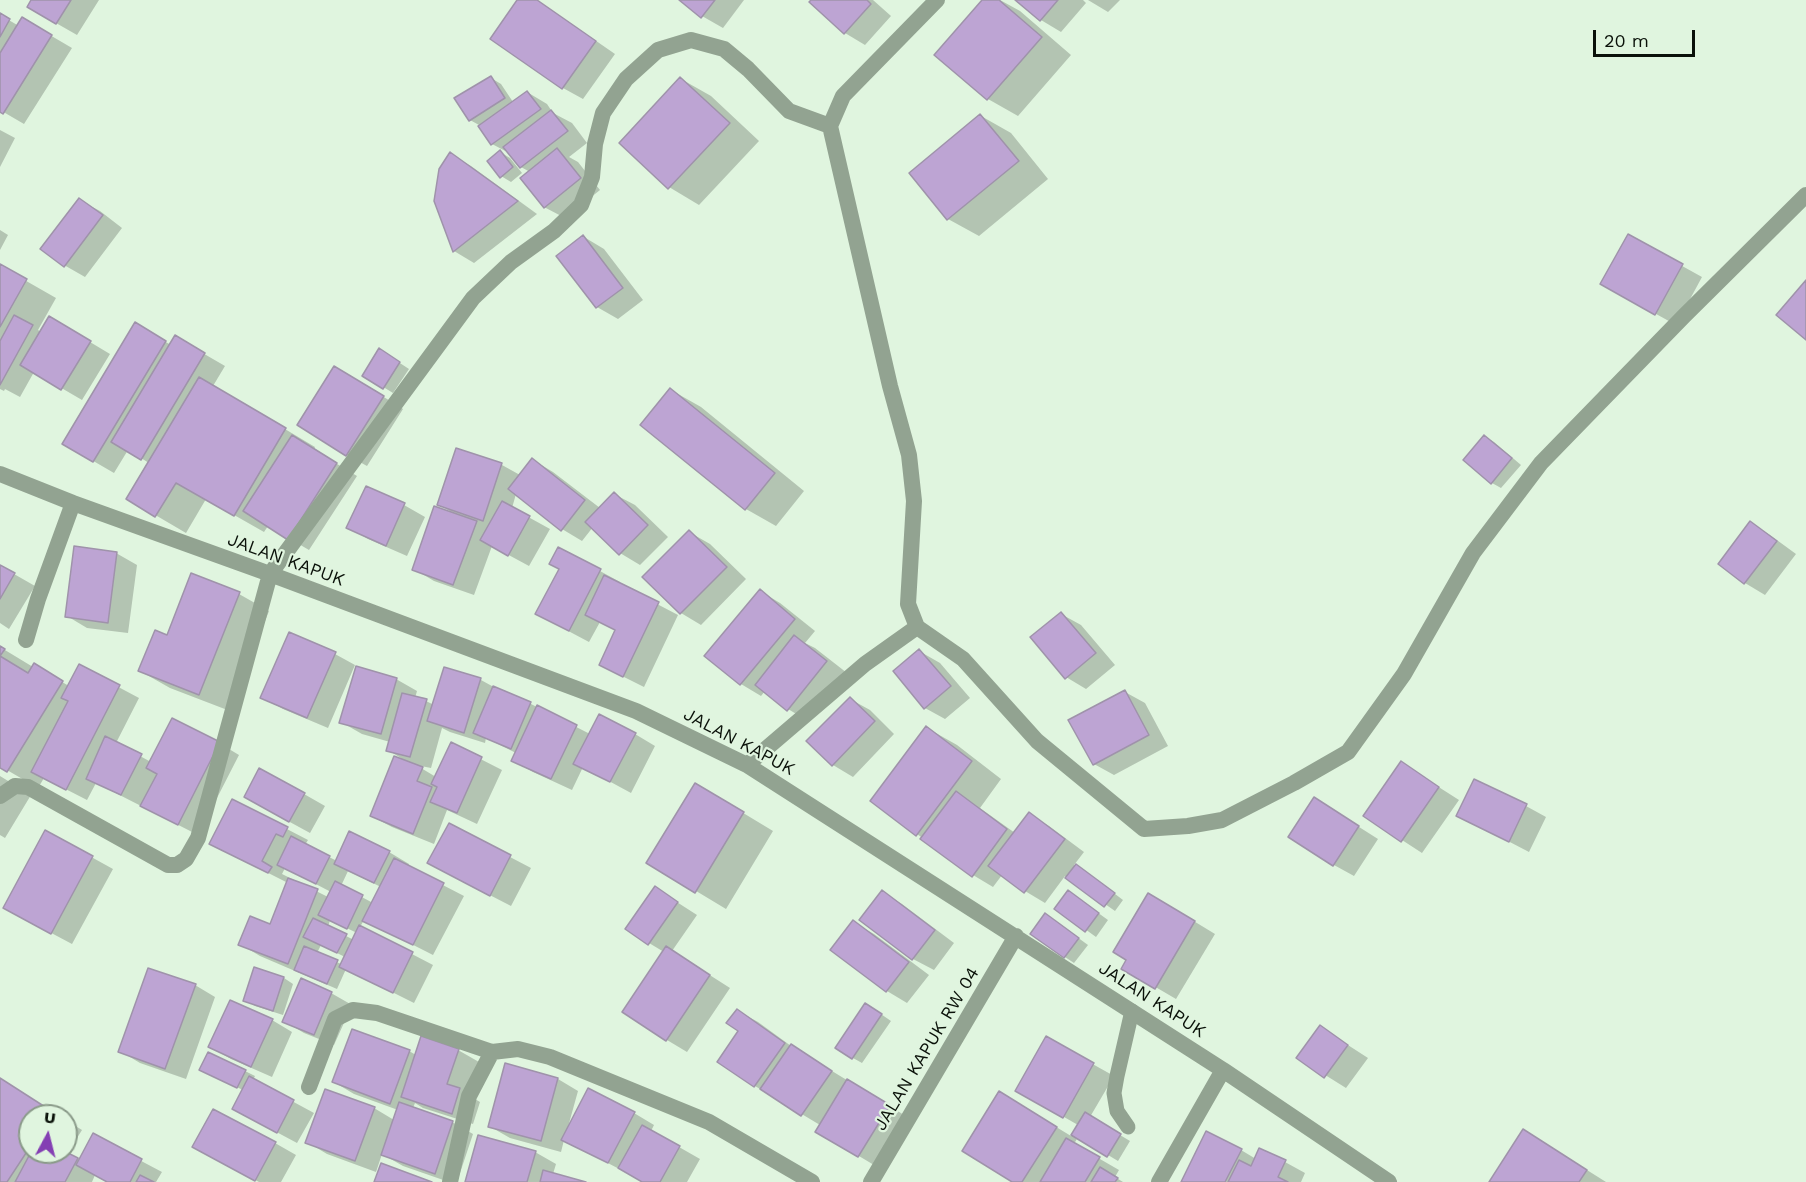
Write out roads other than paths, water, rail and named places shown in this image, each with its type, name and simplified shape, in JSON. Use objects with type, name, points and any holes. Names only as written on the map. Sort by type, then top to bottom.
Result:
[{"type":"street","points":[[937,0],[843,96],[830,126],[890,386],[909,455],[914,501],[908,604],[917,627],[963,659],[1037,741],[1144,829],[1188,826],[1222,820],[1348,752],[1404,674],[1473,553],[1541,463],[1806,195]]},
{"type":"street","points":[[0,796],[15,786],[28,787],[168,865],[177,865],[186,859],[198,838],[270,574],[472,298],[511,262],[554,231],[582,205],[592,177],[595,144],[603,112],[626,79],[658,50],[691,40],[724,49],[748,69],[789,111],[830,126]]},
{"type":"street","name":"JALAN KAPUK","points":[[0,474],[636,711],[747,765],[1223,1070],[1389,1182]]},
{"type":"street","points":[[26,640],[38,599],[73,503]]},
{"type":"street","points":[[747,765],[865,664],[917,627]]},
{"type":"street","name":"JALAN KAPUK RW 04","points":[[871,1182],[1016,936]]},
{"type":"street","points":[[309,1087],[335,1019],[353,1010],[377,1013],[492,1052],[518,1049],[550,1057],[709,1122],[812,1182]]},
{"type":"street","points":[[450,1182],[469,1096],[492,1052]]},
{"type":"street","points":[[1159,1182],[1223,1070]]},
{"type":"lane","points":[[1128,1127],[1117,1112],[1114,1093],[1132,1011]]}]
